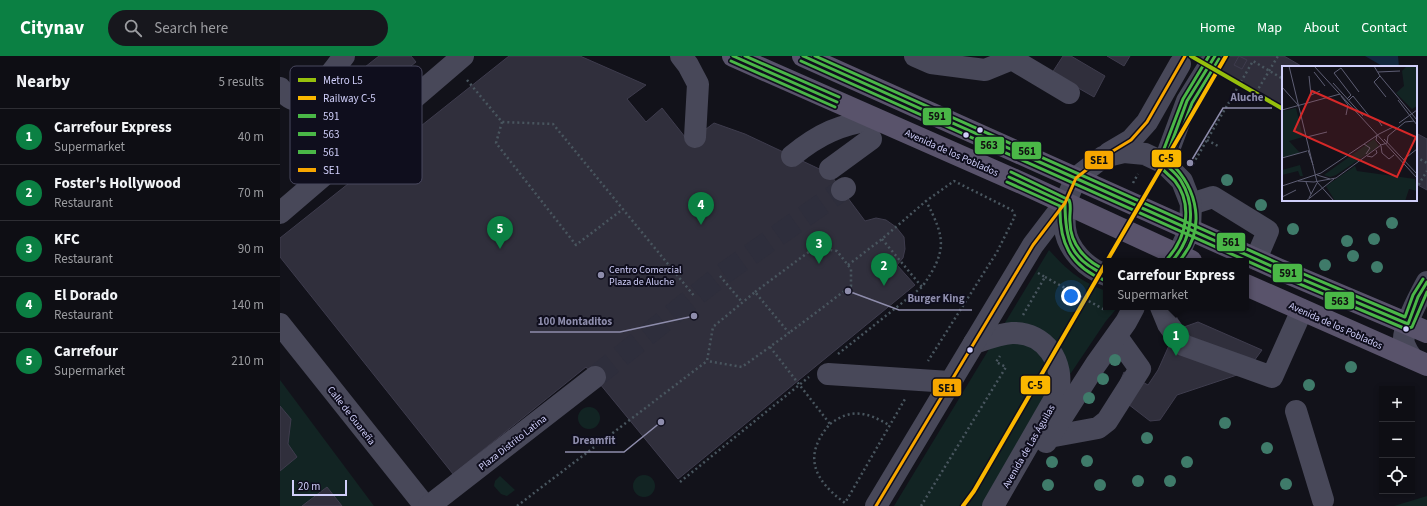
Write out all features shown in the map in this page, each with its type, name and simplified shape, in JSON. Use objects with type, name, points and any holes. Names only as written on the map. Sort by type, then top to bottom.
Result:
[{"type":"main road","name":"Avenida de los Poblados","points":[[733,56],[873,129],[1065,203],[1178,258]]},
{"type":"main road","points":[[803,56],[1256,259],[1417,328]]},
{"type":"main road","name":"Avenida de los Poblados","points":[[1249,286],[1419,362]]},
{"type":"street","points":[[336,66],[344,56]]},
{"type":"street","points":[[422,91],[462,56]]},
{"type":"street","points":[[681,56],[688,65],[698,84],[696,137]]},
{"type":"street","points":[[914,56],[931,63],[985,70],[1012,59],[1069,93]]},
{"type":"street","points":[[1164,163],[1187,101],[1214,56]]},
{"type":"street","points":[[876,506],[1033,245],[1065,203],[1076,178],[1103,157],[1131,140],[1147,122],[1180,64]]},
{"type":"street","points":[[280,88],[290,98]]},
{"type":"street","points":[[792,156],[810,142],[830,130],[873,129]]},
{"type":"street","points":[[830,169],[873,129]]},
{"type":"street","points":[[1103,157],[1124,152],[1145,154],[1164,163],[1182,182],[1191,204],[1190,229],[1180,258]]},
{"type":"street","points":[[280,213],[314,184]]},
{"type":"street","points":[[1191,204],[1213,197],[1268,231],[1256,259]]},
{"type":"street","points":[[1065,203],[1065,230],[1076,254],[1096,272],[1103,274]]},
{"type":"street","points":[[1419,362],[1404,343],[1417,328],[1418,297],[1427,282]]},
{"type":"street","name":"Avenida de Las Águilas","points":[[1007,506],[1049,437],[1096,364],[1117,337],[1132,310]]},
{"type":"street","points":[[1162,310],[1168,324],[1183,345],[1272,377],[1302,310]]},
{"type":"street","name":"Calle de Guareña","points":[[280,324],[425,506]]},
{"type":"street","name":"Avenida de Las Águilas","points":[[974,343],[993,336],[1013,333],[1032,336],[1050,349],[1056,358],[1060,374],[1060,386],[1058,393],[993,506]]},
{"type":"street","points":[[1049,437],[1098,428],[1107,421],[1140,369],[1117,337]]},
{"type":"street","points":[[825,368],[916,380],[950,382]]},
{"type":"street","name":"Plaza Distrito Latina","points":[[429,506],[595,377]]},
{"type":"street","points":[[1296,411],[1323,500]]},
{"type":"path","points":[[1252,101],[1278,56]]},
{"type":"path","points":[[1190,170],[1253,61],[1282,78]]},
{"type":"path","points":[[466,78],[502,122],[553,124],[695,297]]},
{"type":"path","points":[[502,122],[496,143],[576,244],[623,209]]},
{"type":"path","points":[[1208,140],[1218,146]]},
{"type":"path","points":[[1417,158],[1427,163]]},
{"type":"path","points":[[1417,188],[1425,177],[1427,171]]},
{"type":"path","points":[[848,265],[882,240],[926,201],[954,181],[1012,210],[1015,216],[996,252],[916,380],[845,503],[829,491],[819,478],[814,463],[814,449],[820,434],[840,416],[855,412],[867,415],[889,425]]},
{"type":"path","points":[[680,482],[799,385],[825,368],[922,287],[933,271],[939,256],[942,241],[938,224],[926,201]]},
{"type":"path","points":[[882,240],[922,287]]},
{"type":"path","points":[[517,506],[707,361],[713,326],[742,302],[814,248],[837,251],[851,268],[851,286],[742,367],[707,361]]},
{"type":"path","points":[[1033,270],[1103,309]]},
{"type":"path","points":[[720,276],[742,302]]},
{"type":"path","points":[[921,506],[1006,367],[996,362],[1045,277]]},
{"type":"path","points":[[755,292],[789,333]]},
{"type":"path","points":[[770,347],[830,424]]},
{"type":"shaded area","points":[[1049,250],[1075,275],[1103,290],[1103,310],[1115,310],[1106,321],[1071,373],[1048,398],[983,506],[894,506]]},
{"type":"shaded area","points":[[280,380],[374,506],[280,506]]},
{"type":"shaded area","points":[[589,407],[597,410],[600,418],[597,426],[589,429],[581,426],[578,418],[581,410]]},
{"type":"shaded area","points":[[644,475],[652,478],[655,486],[652,494],[644,497],[636,494],[633,486],[636,478]]},
{"type":"shaded area","points":[[500,476],[515,490],[507,496],[501,494],[494,486],[495,481]]},
{"type":"shaded area","points":[[1427,496],[1427,506],[1394,506]]},
{"type":"water","points":[[1365,56],[1398,56],[1399,66],[1382,66]]},
{"type":"building","points":[[379,56],[411,56],[416,62],[411,66],[366,66]]},
{"type":"building","name":"Centro Comercial Plaza de Aluche","points":[[509,56],[580,56],[646,85],[627,99],[646,122],[662,108],[689,142],[714,123],[745,134],[830,174],[865,221],[876,218],[886,220],[896,227],[904,237],[905,249],[903,258],[897,265],[915,285],[678,479],[586,367],[453,474],[280,257],[280,238],[348,184],[422,184],[422,125]]},
{"type":"building","points":[[1063,56],[1071,56],[1105,76],[1094,97],[1052,73]]},
{"type":"building","points":[[1107,56],[1130,56],[1124,66]]},
{"type":"building","points":[[1197,56],[1284,56],[1301,66],[1282,66],[1282,105]]},
{"type":"building","points":[[1239,56],[1247,60],[1242,69],[1234,65]]},
{"type":"building","points":[[1417,134],[1427,139],[1427,190],[1417,185]]},
{"type":"building","points":[[1198,322],[1262,350],[1246,372],[1177,395],[1160,420],[1150,421],[1115,394],[1124,372],[1148,385],[1158,370],[1171,341],[1181,328]]},
{"type":"building","points":[[280,406],[291,419],[288,444],[297,457],[280,471]]},
{"type":"building","points":[[327,487],[342,506],[302,506]]},
{"type":"tunnel","points":[[595,377],[720,276],[842,190]]},
{"type":"metro line","name":"L5","points":[[1191,56],[1282,108]]},
{"type":"rail line","name":"C-5","points":[[1109,258],[1226,56]]},
{"type":"rail line","name":"C-5","points":[[963,506],[974,491],[1103,268]]},
{"type":"transit line","name":"591","points":[[733,56],[837,102]]},
{"type":"transit line","name":"561","points":[[745,56],[839,97]]},
{"type":"transit line","name":"591","points":[[803,56],[1278,269],[1408,324],[1418,297],[1427,282]]},
{"type":"transit line","name":"561","points":[[815,56],[1280,264],[1405,317],[1413,295],[1423,279]]},
{"type":"transit line","name":"SE1","points":[[876,506],[1033,245],[1065,203],[1076,178],[1103,157],[1131,140],[1147,122],[1185,56]]},
{"type":"transit line","name":"561","points":[[1168,258],[1180,240],[1186,210],[1181,190],[1175,181],[1161,168],[1159,162],[1183,99],[1209,56]]},
{"type":"transit line","name":"591","points":[[1174,258],[1184,243],[1188,233],[1190,222],[1189,201],[1181,181],[1164,163],[1187,101],[1215,56]]},
{"type":"transit line","name":"563","points":[[1181,258],[1188,249],[1193,236],[1196,223],[1196,210],[1193,197],[1187,184],[1170,162],[1192,103],[1219,59]]},
{"type":"transit line","name":"563","points":[[731,61],[835,107]]},
{"type":"transit line","name":"563","points":[[801,61],[1240,258]]},
{"type":"transit line","name":"561","points":[[1011,172],[1069,200],[1071,230],[1076,245],[1086,257],[1103,269]]},
{"type":"transit line","name":"591","points":[[1009,177],[1065,203],[1066,227],[1068,238],[1072,247],[1084,262],[1103,274]]},
{"type":"transit line","name":"563","points":[[1007,182],[1060,206],[1062,231],[1069,251],[1083,268],[1103,280]]},
{"type":"transit line","name":"563","points":[[1249,262],[1406,329],[1412,327],[1427,292]]},
{"type":"place","name":"Aluche","points":[[1190,163]]},
{"type":"place","name":"El Dorado","points":[[701,225]]},
{"type":"place","name":"Carrefour","points":[[500,249]]},
{"type":"place","name":"KFC","points":[[819,264]]},
{"type":"place","name":"Centro Comercial Plaza de Aluche","points":[[601,275]]},
{"type":"place","name":"Foster's Hollywood","points":[[884,286]]},
{"type":"place","name":"Burger King","points":[[848,291]]},
{"type":"place","name":"100 Montaditos","points":[[694,316]]},
{"type":"place","name":"Carrefour Express","points":[[1176,356]]},
{"type":"place","name":"Dreamfit","points":[[661,422]]}]
